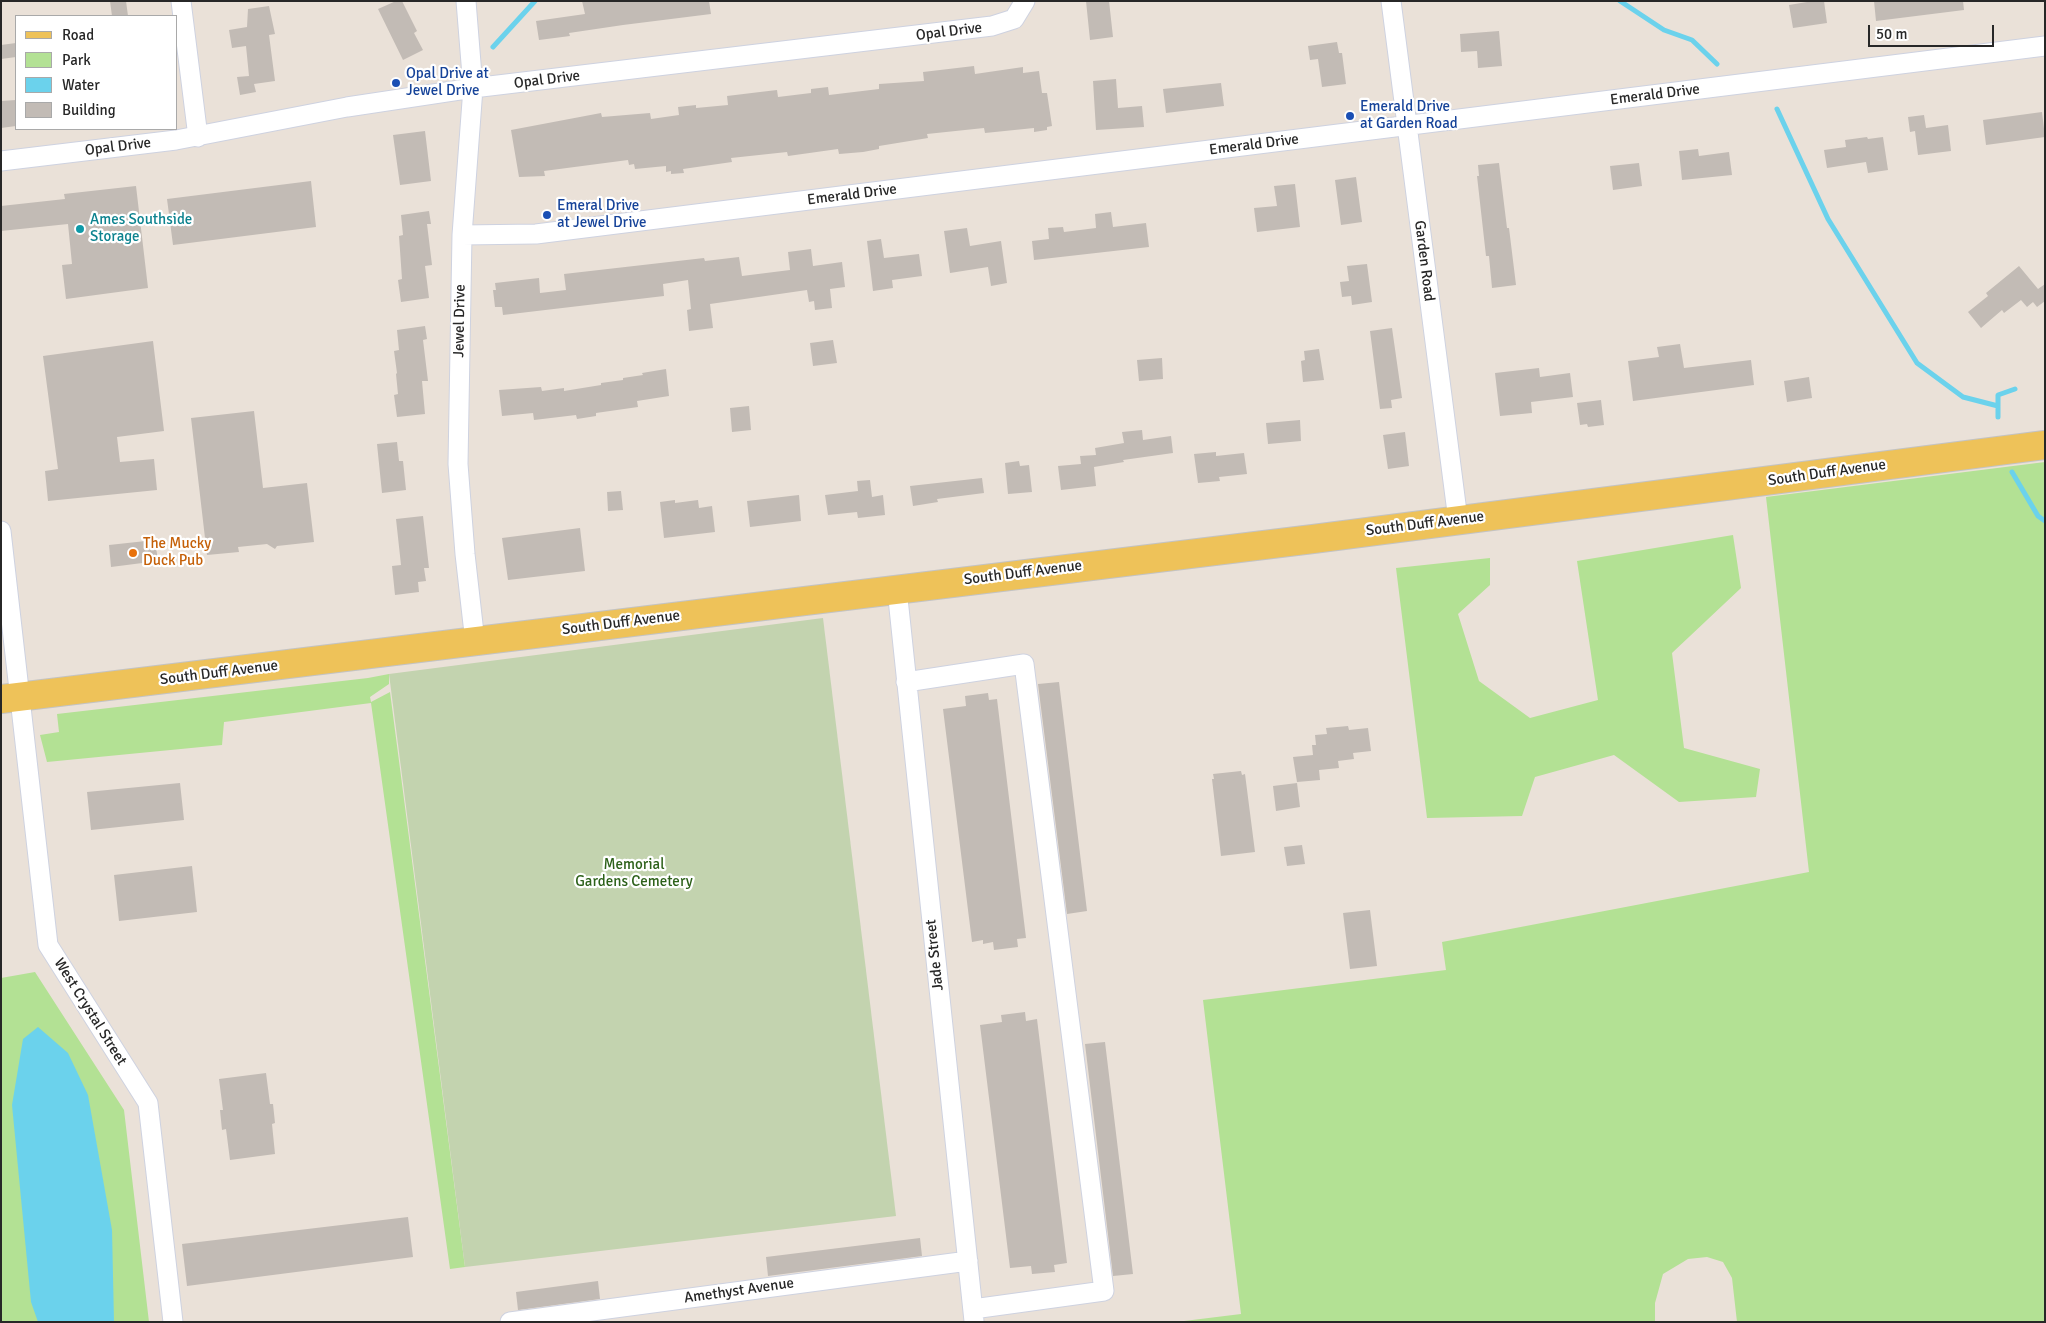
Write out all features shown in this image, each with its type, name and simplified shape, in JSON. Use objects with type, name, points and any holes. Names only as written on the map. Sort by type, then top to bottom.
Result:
[{"type":"main road","name":"South Duff Avenue","points":[[11,698],[1458,520],[2045,445]]},
{"type":"street","points":[[181,1],[198,136]]},
{"type":"street","name":"Jewel Drive","points":[[466,1],[473,88],[462,235],[458,464],[465,554],[475,642]]},
{"type":"street","name":"Opal Drive","points":[[1,161],[198,136],[347,107],[473,88],[992,26],[1014,19],[1025,1]]},
{"type":"street","name":"Garden Road","points":[[1391,1],[1458,520]]},
{"type":"street","name":"Emerald Drive","points":[[462,235],[536,234],[2045,46]]},
{"type":"street","name":"West Crystal Street","points":[[1,531],[11,698],[48,945],[148,1103],[173,1322]]},
{"type":"street","name":"Jade Street","points":[[897,589],[974,1315]]},
{"type":"street","points":[[906,682],[1024,664],[1104,1291],[974,1315]]},
{"type":"street","name":"Amethyst Avenue","points":[[510,1322],[968,1261]]},
{"type":"green space","points":[[2045,462],[2045,1322],[1737,1322],[1732,1278],[1723,1262],[1707,1257],[1688,1259],[1663,1274],[1655,1303],[1655,1322],[1176,1322],[1241,1314],[1203,1000],[1446,970],[1442,942],[1809,872],[1766,497]]},
{"type":"green space","points":[[1733,535],[1741,588],[1672,653],[1684,748],[1760,769],[1756,797],[1679,802],[1614,755],[1535,777],[1522,816],[1427,818],[1396,568],[1490,558],[1490,585],[1458,614],[1479,681],[1530,718],[1598,700],[1577,561]]},
{"type":"green space","name":"Memorial Gardens Cemetery","points":[[823,618],[896,1216],[465,1267],[389,674]]},
{"type":"green space","points":[[389,674],[389,684],[370,697],[371,702],[390,692],[465,1267],[450,1269],[371,703],[224,722],[222,745],[47,762],[40,735],[59,732],[57,714]]},
{"type":"green space","points":[[35,972],[124,1110],[149,1322],[1,1322],[1,978]]},
{"type":"water","points":[[38,1027],[68,1053],[88,1095],[112,1230],[114,1322],[38,1322],[31,1302],[12,1105],[23,1039]]},
{"type":"building","points":[[110,1],[126,1],[128,15],[112,15]]},
{"type":"building","points":[[396,1],[402,1],[417,31],[414,33],[423,50],[403,60],[378,9]]},
{"type":"building","points":[[582,1],[709,1],[711,14],[569,33],[570,36],[539,40],[536,21],[585,14]]},
{"type":"building","points":[[1086,1],[1109,1],[1113,37],[1090,40]]},
{"type":"building","points":[[1824,1],[1827,23],[1793,28],[1789,5]]},
{"type":"building","points":[[1874,1],[1963,1],[1964,10],[1876,21]]},
{"type":"building","points":[[269,6],[275,34],[269,35],[275,81],[254,84],[256,92],[240,95],[237,77],[249,76],[246,46],[232,48],[229,30],[247,27],[248,9]]},
{"type":"building","points":[[1499,31],[1502,66],[1478,68],[1477,51],[1461,52],[1460,34]]},
{"type":"building","points":[[1337,42],[1339,53],[1342,53],[1346,84],[1322,87],[1318,59],[1310,60],[1308,46]]},
{"type":"building","points":[[15,43],[15,57],[1,59],[1,45]]},
{"type":"building","points":[[974,66],[975,74],[1023,67],[1023,73],[1039,71],[1042,93],[1047,93],[1052,126],[1047,127],[1047,130],[1034,132],[1034,128],[985,133],[984,128],[927,134],[928,138],[879,146],[879,149],[863,152],[839,154],[838,149],[788,156],[787,152],[731,158],[732,162],[683,169],[684,173],[671,174],[671,171],[666,172],[666,166],[635,169],[634,164],[629,165],[628,160],[544,171],[545,176],[519,177],[511,130],[601,113],[602,117],[650,113],[651,119],[679,115],[678,107],[696,105],[696,108],[728,105],[727,96],[777,90],[778,97],[811,93],[811,89],[828,87],[829,95],[879,89],[879,84],[924,81],[923,72]]},
{"type":"building","points":[[1116,79],[1118,108],[1142,106],[1144,127],[1096,130],[1093,81]]},
{"type":"building","points":[[1221,83],[1224,106],[1166,113],[1163,89]]},
{"type":"building","points":[[15,100],[15,126],[1,128],[1,101]]},
{"type":"building","points":[[2042,112],[2045,137],[1986,145],[1983,120]]},
{"type":"building","points":[[1924,115],[1926,128],[1948,125],[1951,151],[1918,155],[1915,131],[1910,132],[1908,117]]},
{"type":"building","points":[[425,131],[431,181],[400,185],[393,135]]},
{"type":"building","points":[[1867,137],[1868,139],[1883,137],[1888,170],[1868,173],[1866,162],[1827,168],[1824,150],[1846,147],[1845,140]]},
{"type":"building","points":[[1698,149],[1699,156],[1729,152],[1732,175],[1682,180],[1679,151]]},
{"type":"building","points":[[1499,163],[1516,285],[1492,288],[1489,256],[1486,256],[1477,176],[1479,176],[1478,165]]},
{"type":"building","points":[[1639,163],[1642,186],[1613,190],[1610,166]]},
{"type":"building","points":[[1356,177],[1362,222],[1341,225],[1335,180]]},
{"type":"building","points":[[311,181],[316,227],[173,245],[167,199]]},
{"type":"building","points":[[1295,184],[1300,227],[1257,232],[1254,208],[1277,206],[1274,186]]},
{"type":"building","points":[[136,186],[148,288],[66,299],[62,265],[72,264],[68,224],[1,231],[1,206],[65,199],[64,194]]},
{"type":"building","points":[[429,211],[431,224],[427,224],[432,265],[425,266],[429,298],[401,302],[398,280],[402,279],[399,236],[403,235],[401,215]]},
{"type":"building","points":[[1111,212],[1113,227],[1146,223],[1149,247],[1034,260],[1032,241],[1049,239],[1048,228],[1063,227],[1064,232],[1096,228],[1095,214]]},
{"type":"building","points":[[967,228],[970,246],[1001,241],[1007,283],[991,286],[988,267],[950,273],[944,231]]},
{"type":"building","points":[[881,239],[884,258],[919,254],[922,276],[892,280],[893,288],[873,291],[867,241]]},
{"type":"building","points":[[811,249],[813,266],[842,262],[845,287],[830,289],[832,308],[815,310],[814,301],[809,302],[807,290],[710,304],[713,328],[689,331],[687,310],[691,309],[688,280],[663,284],[664,296],[503,315],[502,307],[495,307],[493,290],[496,290],[495,283],[539,278],[540,293],[566,290],[564,274],[704,258],[705,261],[739,257],[742,276],[790,270],[788,252]]},
{"type":"building","points":[[1367,264],[1372,302],[1352,305],[1351,296],[1342,297],[1340,282],[1349,281],[1347,266]]},
{"type":"building","points":[[2019,266],[2038,289],[2045,284],[2045,301],[2037,307],[2033,302],[2027,307],[2021,300],[2004,313],[2002,310],[1981,328],[1968,312],[1988,296],[1986,293]]},
{"type":"building","points":[[425,326],[427,339],[423,340],[428,381],[422,381],[425,414],[397,417],[394,395],[398,394],[394,351],[399,350],[397,330]]},
{"type":"building","points":[[1392,328],[1402,398],[1391,400],[1392,408],[1380,409],[1370,331]]},
{"type":"building","points":[[833,340],[837,363],[813,366],[810,343]]},
{"type":"building","points":[[153,341],[164,431],[117,437],[120,462],[154,459],[157,490],[48,501],[45,471],[58,469],[43,356]]},
{"type":"building","points":[[1680,344],[1684,368],[1751,360],[1754,385],[1633,401],[1628,361],[1659,357],[1657,347]]},
{"type":"building","points":[[1319,349],[1324,380],[1303,382],[1301,361],[1305,360],[1304,351]]},
{"type":"building","points":[[1162,358],[1163,379],[1139,381],[1137,360]]},
{"type":"building","points":[[1539,368],[1540,377],[1570,373],[1573,397],[1531,402],[1532,413],[1500,416],[1495,373]]},
{"type":"building","points":[[666,369],[669,396],[637,401],[638,407],[596,413],[596,416],[577,419],[576,415],[534,420],[533,413],[502,416],[499,390],[541,387],[542,391],[564,388],[564,391],[601,385],[601,383],[623,380],[623,378],[643,375],[642,373]]},
{"type":"building","points":[[1809,377],[1812,398],[1787,402],[1784,381]]},
{"type":"building","points":[[1601,400],[1604,425],[1588,427],[1587,424],[1580,425],[1577,403]]},
{"type":"building","points":[[749,406],[751,430],[732,432],[730,408]]},
{"type":"building","points":[[254,411],[263,488],[307,483],[314,542],[277,546],[275,549],[267,544],[238,547],[239,552],[207,555],[191,418]]},
{"type":"building","points":[[1300,420],[1301,441],[1268,444],[1266,423]]},
{"type":"building","points":[[1142,430],[1143,440],[1171,436],[1173,453],[1123,460],[1124,462],[1094,467],[1096,486],[1061,490],[1058,466],[1081,464],[1080,456],[1096,455],[1095,448],[1124,443],[1122,432]]},
{"type":"building","points":[[1405,432],[1409,466],[1388,469],[1383,435]]},
{"type":"building","points":[[397,442],[399,461],[403,461],[406,490],[382,493],[377,444]]},
{"type":"building","points":[[1216,452],[1216,456],[1244,453],[1247,474],[1219,477],[1220,481],[1198,483],[1194,454]]},
{"type":"building","points":[[1019,461],[1020,466],[1029,465],[1032,492],[1008,494],[1005,463]]},
{"type":"building","points":[[982,478],[984,493],[937,499],[938,502],[913,506],[910,486]]},
{"type":"building","points":[[870,480],[872,497],[883,495],[885,515],[858,518],[857,512],[828,515],[825,495],[858,491],[857,481]]},
{"type":"building","points":[[621,491],[623,510],[608,511],[607,492]]},
{"type":"building","points":[[799,495],[801,521],[750,527],[747,501]]},
{"type":"building","points":[[675,500],[675,503],[698,500],[699,508],[712,506],[715,532],[664,538],[660,502]]},
{"type":"building","points":[[423,516],[429,568],[424,568],[426,581],[418,582],[419,592],[395,595],[392,566],[401,565],[396,519]]},
{"type":"building","points":[[580,528],[585,571],[508,580],[502,538]]},
{"type":"building","name":"The Mucky Duck Pub","points":[[155,540],[158,561],[111,567],[109,545]]},
{"type":"building","points":[[1059,682],[1087,911],[1067,914],[1038,684]]},
{"type":"building","points":[[988,693],[989,700],[997,699],[1026,938],[1017,939],[1018,947],[994,950],[993,942],[983,944],[983,940],[972,942],[943,709],[966,706],[965,696]]},
{"type":"building","points":[[1348,726],[1349,730],[1368,728],[1371,751],[1353,753],[1354,759],[1338,761],[1339,768],[1319,770],[1320,780],[1297,782],[1293,757],[1313,755],[1312,745],[1316,745],[1315,735],[1327,734],[1326,728]]},
{"type":"building","points":[[1241,771],[1242,775],[1245,774],[1255,852],[1221,856],[1213,774]]},
{"type":"building","points":[[180,783],[184,820],[91,830],[87,792]]},
{"type":"building","points":[[1297,783],[1300,807],[1276,811],[1273,786]]},
{"type":"building","points":[[1302,845],[1305,864],[1287,866],[1284,847]]},
{"type":"building","points":[[192,866],[197,912],[119,921],[114,875]]},
{"type":"building","points":[[1370,910],[1377,966],[1350,969],[1343,913]]},
{"type":"building","points":[[1025,1012],[1026,1021],[1037,1019],[1067,1263],[1054,1265],[1055,1272],[1032,1274],[1031,1266],[1010,1268],[980,1025],[1002,1022],[1001,1015]]},
{"type":"building","points":[[1105,1042],[1133,1274],[1113,1276],[1085,1044]]},
{"type":"building","points":[[266,1073],[270,1104],[273,1104],[275,1123],[272,1124],[275,1154],[230,1160],[226,1129],[222,1130],[220,1110],[223,1110],[219,1079]]},
{"type":"building","points":[[408,1217],[413,1257],[187,1286],[182,1244]]},
{"type":"building","points":[[920,1238],[922,1256],[768,1276],[766,1257]]},
{"type":"building","points":[[598,1281],[600,1299],[518,1310],[516,1292]]},
{"type":"waterway","points":[[493,47],[535,1]]},
{"type":"waterway","points":[[1620,1],[1664,30],[1692,40],[1717,64]]},
{"type":"waterway","points":[[1777,109],[1828,219],[1917,363],[1963,397],[1998,406]]},
{"type":"waterway","points":[[1998,417],[1998,395],[2015,389]]},
{"type":"waterway","points":[[2012,472],[2038,516],[2045,521]]},
{"type":"place","name":"Opal Drive at Jewel Drive","points":[[396,83]]},
{"type":"place","name":"Emerald Drive at Garden Road","points":[[1350,116]]},
{"type":"place","name":"Emeral Drive at Jewel Drive","points":[[547,215]]},
{"type":"place","name":"Ames Southside Storage","points":[[80,229]]},
{"type":"place","name":"The Mucky Duck Pub","points":[[133,553]]}]
